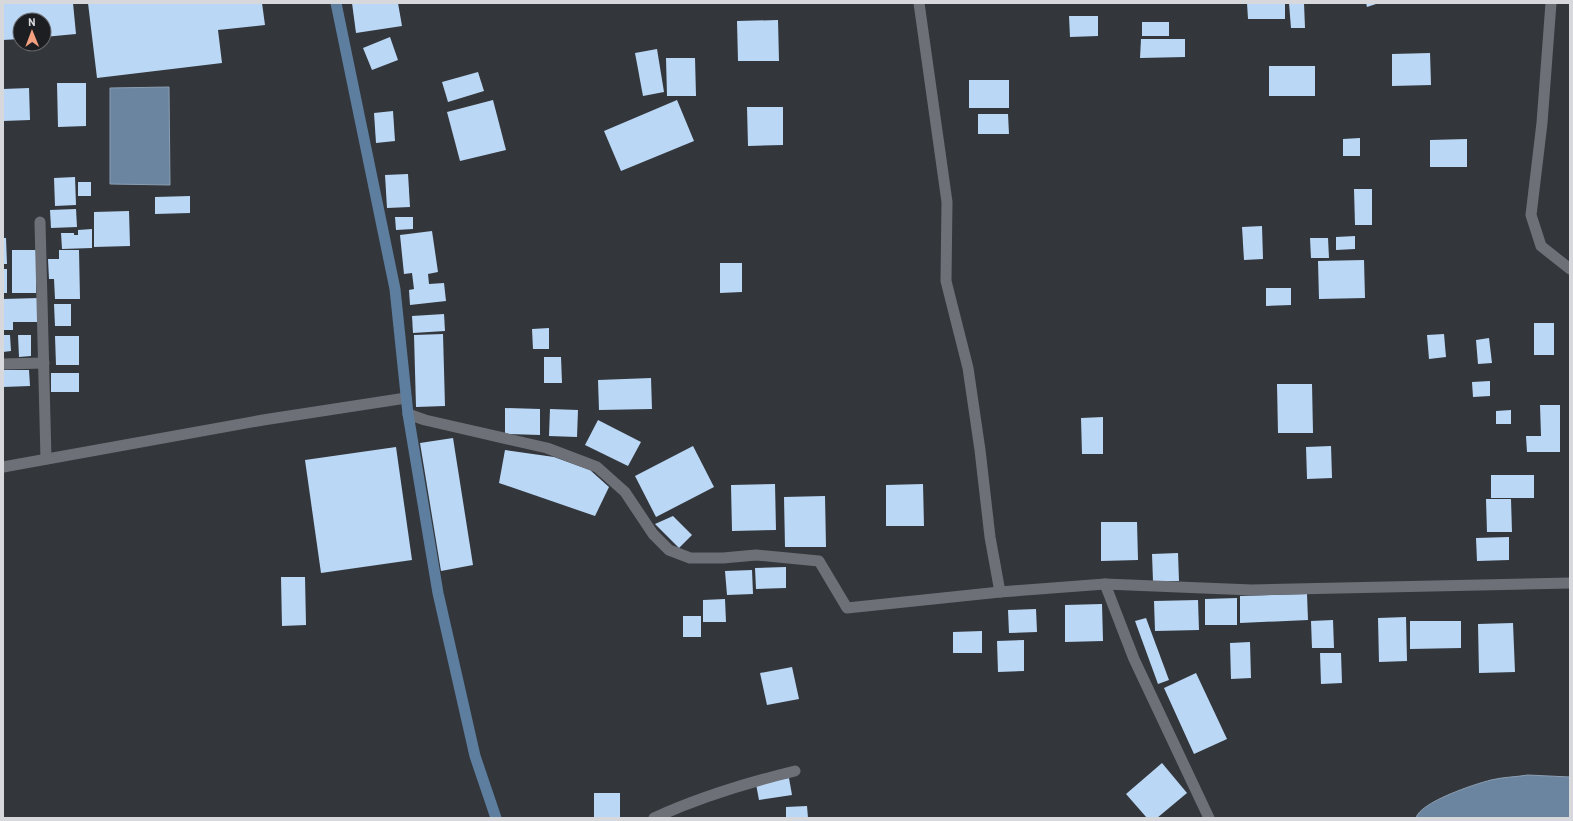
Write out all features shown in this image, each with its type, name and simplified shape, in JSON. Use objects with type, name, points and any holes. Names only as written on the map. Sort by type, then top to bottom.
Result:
[{"type":"main road","points":[[336,3],[395,289],[408,414],[438,593],[474,756],[496,818]]},
{"type":"street","points":[[919,3],[947,202],[946,281],[968,368],[980,450],[990,537],[1000,592]]},
{"type":"street","points":[[1551,3],[1542,123],[1531,215],[1541,246],[1570,269]]},
{"type":"street","points":[[40,222],[46,459]]},
{"type":"street","points":[[3,364],[44,362]]},
{"type":"street","points":[[3,467],[256,421],[406,398]]},
{"type":"street","points":[[408,414],[425,420],[547,448],[597,467],[625,492],[653,534],[668,550],[690,558],[723,558],[756,555],[819,561],[847,608],[1000,592],[1105,584],[1252,590],[1570,583]]},
{"type":"street","points":[[1105,584],[1134,659],[1209,818]]},
{"type":"street","points":[[654,818],[688,802],[747,783],[795,771]]},
{"type":"water","points":[[169,87],[170,185],[110,184],[110,88]]},
{"type":"water","points":[[1528,775],[1570,777],[1570,818],[1416,818],[1427,806],[1449,794],[1483,782]]},
{"type":"building","points":[[3,3],[73,3],[76,34],[52,36],[52,12],[12,12],[12,39],[3,40]]},
{"type":"building","points":[[88,3],[262,3],[265,25],[218,30],[222,63],[97,78]]},
{"type":"building","points":[[352,3],[398,3],[402,26],[356,33]]},
{"type":"building","points":[[1247,3],[1285,3],[1285,19],[1248,19]]},
{"type":"building","points":[[1289,3],[1304,3],[1305,28],[1291,28]]},
{"type":"building","points":[[1366,3],[1379,3],[1367,7]]},
{"type":"building","points":[[1069,16],[1098,16],[1098,36],[1070,37]]},
{"type":"building","points":[[778,20],[779,61],[738,61],[737,21]]},
{"type":"building","points":[[1142,22],[1169,22],[1169,36],[1142,36]]},
{"type":"building","points":[[390,37],[398,60],[372,70],[363,48]]},
{"type":"building","points":[[1141,39],[1185,39],[1185,57],[1140,58]]},
{"type":"building","points":[[657,49],[664,92],[643,96],[635,53]]},
{"type":"building","points":[[1430,53],[1431,85],[1392,86],[1392,54]]},
{"type":"building","points":[[666,58],[695,58],[696,96],[667,96]]},
{"type":"building","points":[[1269,66],[1315,66],[1315,96],[1269,96]]},
{"type":"building","points":[[478,72],[484,91],[448,102],[442,82]]},
{"type":"building","points":[[969,80],[1009,80],[1009,108],[969,108]]},
{"type":"building","points":[[57,83],[86,83],[86,126],[58,127]]},
{"type":"building","points":[[29,88],[30,120],[3,121],[3,89]]},
{"type":"building","points":[[493,100],[506,150],[460,161],[447,112]]},
{"type":"building","points":[[677,100],[694,141],[621,171],[604,131]]},
{"type":"building","points":[[747,107],[783,107],[783,145],[748,146]]},
{"type":"building","points":[[393,111],[395,141],[376,143],[374,113]]},
{"type":"building","points":[[978,114],[1008,114],[1009,134],[978,134]]},
{"type":"building","points":[[1360,138],[1360,156],[1343,156],[1343,139]]},
{"type":"building","points":[[1467,139],[1467,167],[1430,167],[1430,140]]},
{"type":"building","points":[[408,174],[410,207],[387,208],[385,175]]},
{"type":"building","points":[[75,177],[76,205],[55,206],[54,178]]},
{"type":"building","points":[[78,182],[91,182],[91,196],[78,196]]},
{"type":"building","points":[[1354,189],[1372,189],[1372,225],[1355,225]]},
{"type":"building","points":[[190,196],[190,213],[155,214],[155,197]]},
{"type":"building","points":[[76,209],[77,227],[51,228],[50,210]]},
{"type":"building","points":[[129,211],[130,246],[94,247],[94,212]]},
{"type":"building","points":[[395,217],[413,217],[413,229],[396,230]]},
{"type":"building","points":[[1262,226],[1263,259],[1244,260],[1242,227]]},
{"type":"building","points":[[92,229],[92,248],[62,249],[61,233],[74,233],[74,235],[78,235],[78,230]]},
{"type":"building","points":[[432,231],[438,272],[428,274],[429,284],[444,283],[446,301],[410,305],[409,290],[414,289],[412,273],[404,274],[400,235]]},
{"type":"building","points":[[1355,236],[1355,249],[1336,250],[1336,237]]},
{"type":"building","points":[[3,238],[6,238],[7,264],[3,264]]},
{"type":"building","points":[[1310,238],[1328,238],[1329,258],[1311,258]]},
{"type":"building","points":[[12,250],[36,250],[36,293],[12,293]]},
{"type":"building","points":[[59,250],[79,250],[80,299],[55,299],[54,279],[49,279],[48,259],[59,259]]},
{"type":"building","points":[[1364,260],[1365,298],[1319,299],[1318,261]]},
{"type":"building","points":[[720,263],[742,263],[742,292],[720,293]]},
{"type":"building","points":[[3,269],[7,269],[7,293],[3,293]]},
{"type":"building","points":[[1266,288],[1291,288],[1291,305],[1266,306]]},
{"type":"building","points":[[39,298],[39,322],[13,322],[13,330],[3,330],[3,299]]},
{"type":"building","points":[[54,304],[71,304],[71,326],[55,326]]},
{"type":"building","points":[[444,314],[445,331],[413,333],[412,316]]},
{"type":"building","points":[[1534,323],[1554,323],[1554,355],[1534,355]]},
{"type":"building","points":[[549,328],[549,349],[533,349],[532,329]]},
{"type":"building","points":[[443,334],[445,406],[416,407],[414,335]]},
{"type":"building","points":[[1444,334],[1446,357],[1429,359],[1427,335]]},
{"type":"building","points":[[3,335],[10,335],[11,351],[3,352]]},
{"type":"building","points":[[18,335],[31,335],[31,356],[19,357]]},
{"type":"building","points":[[55,336],[79,336],[79,365],[56,365]]},
{"type":"building","points":[[1489,338],[1492,363],[1478,364],[1476,340]]},
{"type":"building","points":[[544,357],[561,357],[562,383],[544,383]]},
{"type":"building","points":[[3,370],[29,370],[30,386],[3,387]]},
{"type":"building","points":[[51,373],[79,373],[79,392],[51,392]]},
{"type":"building","points":[[651,378],[652,409],[599,410],[598,380]]},
{"type":"building","points":[[1490,381],[1490,396],[1473,397],[1472,382]]},
{"type":"building","points":[[1277,384],[1312,384],[1313,433],[1278,433]]},
{"type":"building","points":[[1540,405],[1560,405],[1560,452],[1527,452],[1526,436],[1541,436]]},
{"type":"building","points":[[505,408],[540,409],[540,435],[505,434]]},
{"type":"building","points":[[550,409],[578,410],[577,437],[549,436]]},
{"type":"building","points":[[1511,410],[1511,424],[1496,424],[1496,411]]},
{"type":"building","points":[[1103,417],[1103,454],[1082,454],[1081,418]]},
{"type":"building","points":[[598,420],[641,442],[628,466],[585,445]]},
{"type":"building","points":[[453,438],[473,565],[441,571],[420,443]]},
{"type":"building","points":[[693,446],[714,487],[656,517],[635,476]]},
{"type":"building","points":[[1331,446],[1332,478],[1307,479],[1306,447]]},
{"type":"building","points":[[396,447],[412,560],[321,573],[305,460]]},
{"type":"building","points":[[505,450],[554,457],[590,470],[609,487],[595,516],[499,483]]},
{"type":"building","points":[[1491,475],[1534,475],[1534,498],[1491,498]]},
{"type":"building","points":[[775,484],[776,530],[732,531],[731,485]]},
{"type":"building","points":[[923,484],[924,526],[886,526],[886,485]]},
{"type":"building","points":[[825,496],[826,547],[785,547],[784,497]]},
{"type":"building","points":[[1486,499],[1511,499],[1512,532],[1487,532]]},
{"type":"building","points":[[673,516],[692,535],[679,548],[655,524]]},
{"type":"building","points":[[1101,522],[1137,522],[1138,560],[1101,561]]},
{"type":"building","points":[[1509,537],[1509,560],[1477,561],[1476,538]]},
{"type":"building","points":[[1178,553],[1179,581],[1153,581],[1152,554]]},
{"type":"building","points":[[786,567],[786,588],[756,589],[755,568]]},
{"type":"building","points":[[752,570],[753,594],[727,595],[725,571]]},
{"type":"building","points":[[281,577],[305,577],[306,625],[282,626]]},
{"type":"building","points":[[1307,594],[1308,620],[1240,623],[1240,596]]},
{"type":"building","points":[[1237,598],[1237,625],[1205,625],[1205,599]]},
{"type":"building","points":[[725,599],[726,622],[703,622],[703,600]]},
{"type":"building","points":[[1198,600],[1199,630],[1155,631],[1154,601]]},
{"type":"building","points":[[1102,604],[1103,641],[1065,642],[1065,605]]},
{"type":"building","points":[[1036,609],[1037,632],[1009,633],[1008,610]]},
{"type":"building","points":[[683,616],[701,616],[701,637],[683,637]]},
{"type":"building","points":[[1406,617],[1407,661],[1379,662],[1378,618]]},
{"type":"building","points":[[1146,618],[1169,680],[1158,684],[1135,621]]},
{"type":"building","points":[[1333,620],[1334,648],[1312,648],[1311,621]]},
{"type":"building","points":[[1410,621],[1461,621],[1461,648],[1410,649]]},
{"type":"building","points":[[1513,623],[1515,672],[1479,673],[1478,624]]},
{"type":"building","points":[[982,631],[982,653],[953,653],[953,632]]},
{"type":"building","points":[[1024,640],[1024,671],[998,672],[997,641]]},
{"type":"building","points":[[1250,642],[1251,678],[1231,679],[1230,643]]},
{"type":"building","points":[[1320,653],[1341,653],[1342,683],[1321,684]]},
{"type":"building","points":[[792,667],[799,699],[767,705],[760,673]]},
{"type":"building","points":[[1196,673],[1227,739],[1194,754],[1164,688]]},
{"type":"building","points":[[1162,763],[1187,793],[1157,818],[1147,818],[1126,794]]},
{"type":"building","points":[[789,778],[792,795],[759,800],[756,784]]},
{"type":"building","points":[[594,793],[620,793],[620,818],[594,818]]},
{"type":"building","points":[[807,806],[808,818],[786,818],[786,807]]}]
